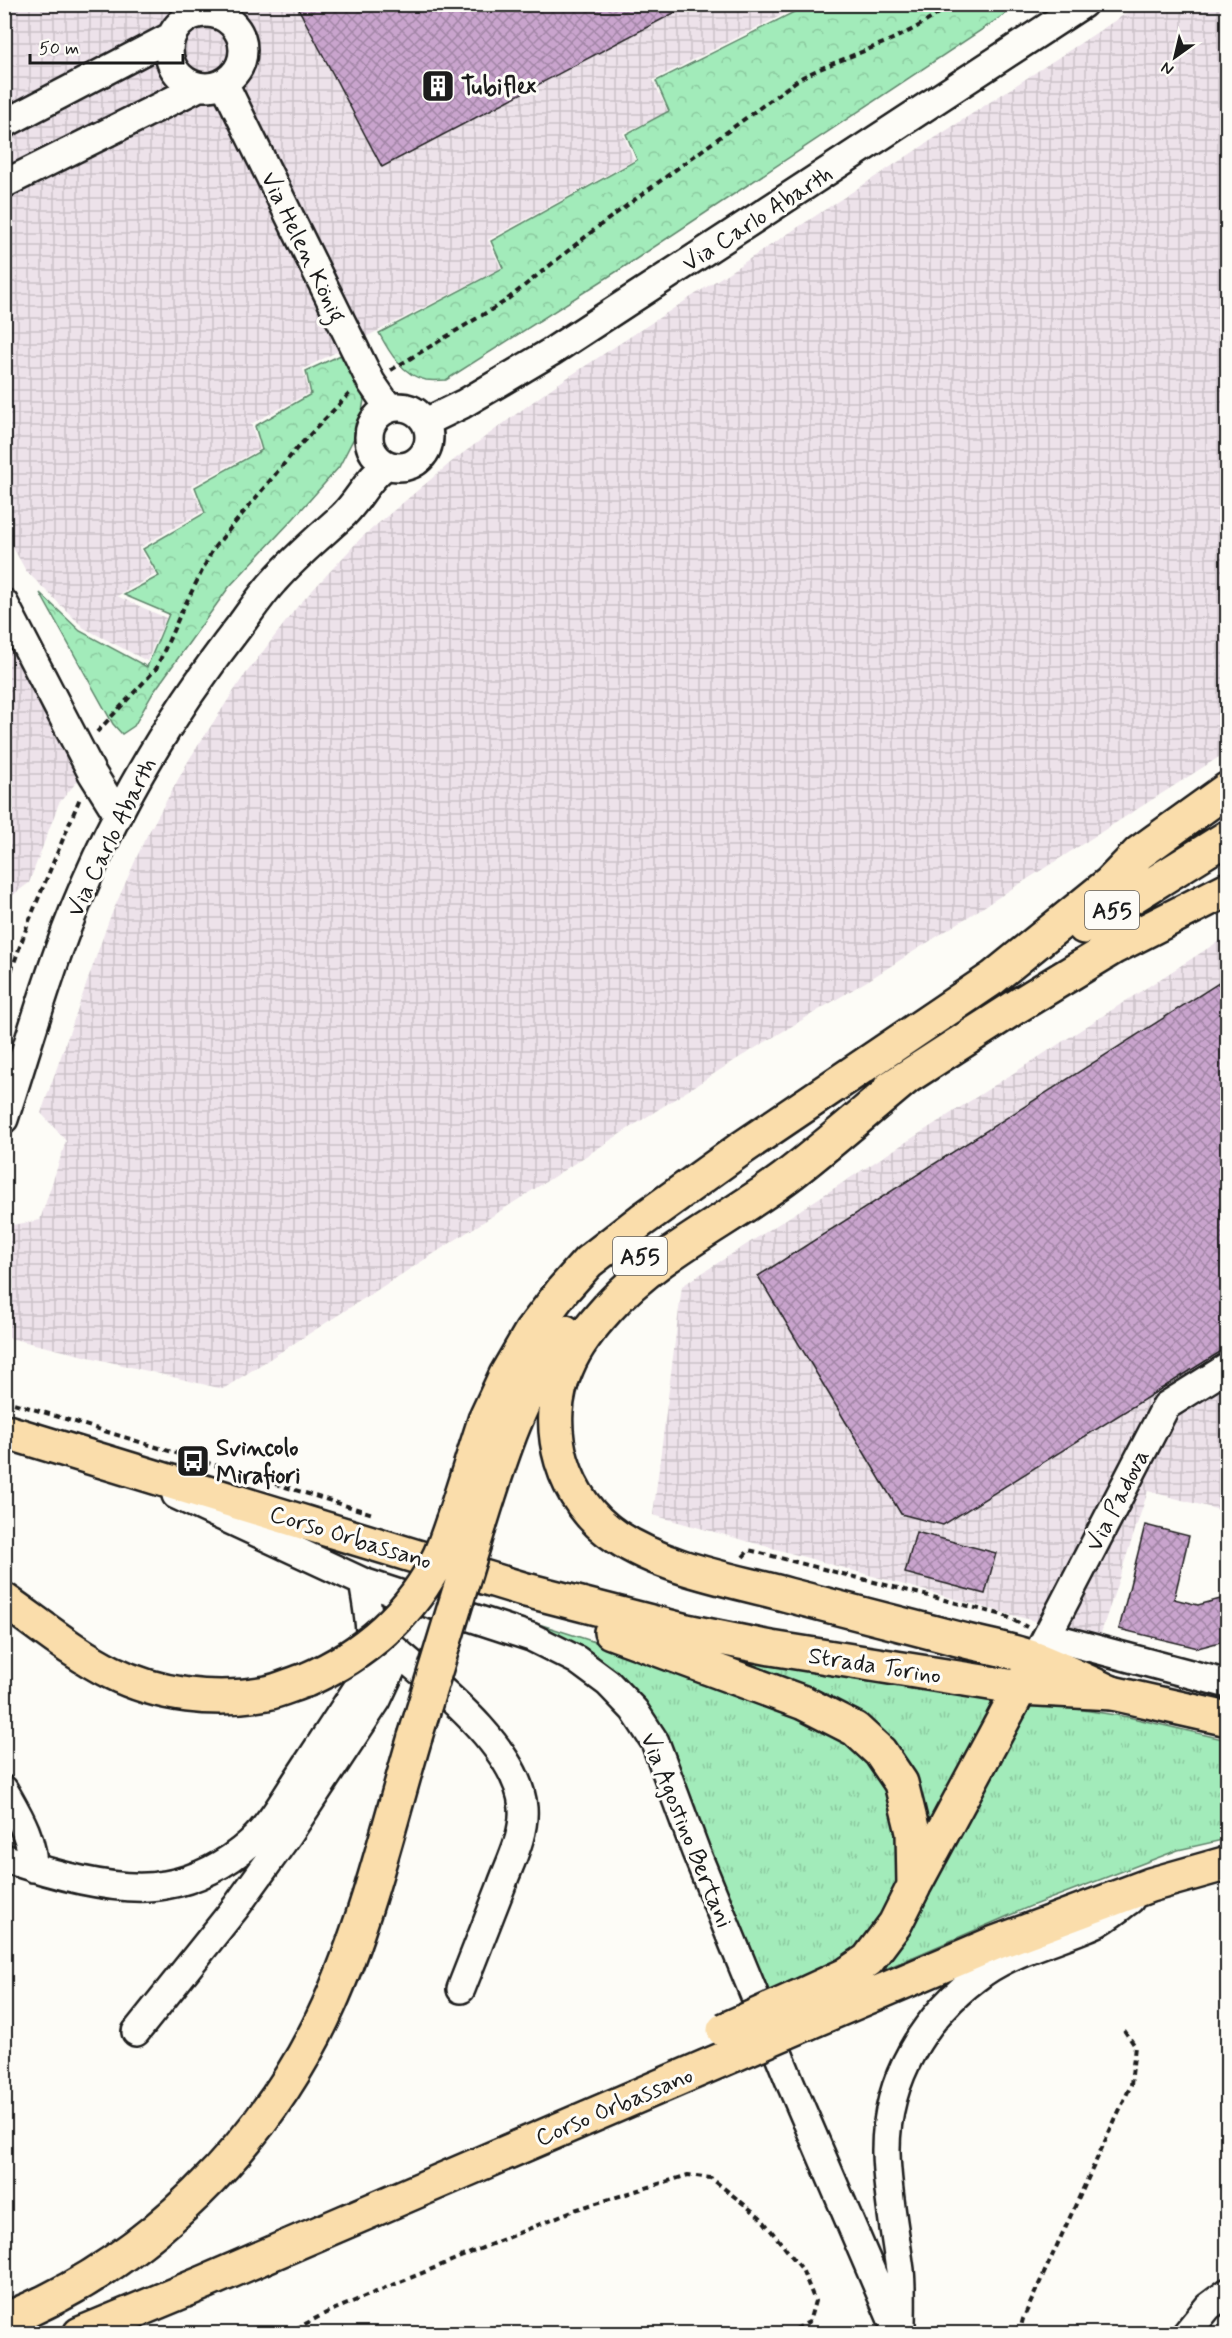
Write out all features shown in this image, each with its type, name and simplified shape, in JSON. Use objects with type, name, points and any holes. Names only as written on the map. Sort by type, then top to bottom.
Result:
[{"type":"main road","points":[[993,978],[1110,883],[1139,854],[1227,789]]},
{"type":"main road","points":[[1110,883],[1153,861],[1227,812]]},
{"type":"main road","name":"A55","points":[[466,1524],[485,1420],[506,1375],[531,1332],[588,1262],[742,1148],[993,978],[1055,945],[1227,837]]},
{"type":"main road","name":"A55","points":[[466,1524],[501,1456],[534,1381],[556,1343],[576,1316],[626,1266],[672,1231],[907,1077],[1227,875]]},
{"type":"main road","points":[[1114,947],[1227,889]]},
{"type":"main road","points":[[907,1077],[785,1178],[673,1252],[609,1306],[584,1336],[564,1373],[557,1396],[557,1444],[567,1477],[581,1503],[603,1527],[631,1546],[707,1574],[1041,1648],[1112,1693]]},
{"type":"main road","name":"Corso Orbassano","points":[[4,1431],[526,1590]]},
{"type":"main road","points":[[4,1600],[82,1655],[111,1672],[149,1687],[195,1697],[229,1698],[269,1692],[332,1669],[357,1653],[386,1629],[405,1609],[441,1555],[466,1524]]},
{"type":"main road","points":[[4,2320],[40,2306],[74,2288],[130,2250],[196,2194],[235,2153],[273,2103],[304,2055],[329,2006],[353,1944],[415,1737],[466,1524]]},
{"type":"main road","points":[[526,1590],[600,1628],[804,1703],[855,1729],[880,1752],[901,1783],[913,1832],[914,1886]]},
{"type":"main road","name":"Strada Torino","points":[[526,1590],[686,1631],[760,1646],[1021,1688],[1112,1693],[1227,1719]]},
{"type":"main road","points":[[801,2011],[868,1960],[895,1924],[1041,1648]]},
{"type":"main road","name":"Corso Orbassano","points":[[80,2334],[674,2079],[728,2042],[801,2011],[995,1943],[1150,1885],[1227,1863]]},
{"type":"street","name":"Via Carlo Abarth","points":[[426,422],[463,404],[551,352],[1083,4]]},
{"type":"street","points":[[4,184],[233,75],[240,66],[243,54],[238,32],[231,22],[221,16],[197,13],[186,18],[177,26],[170,37],[168,50],[173,68],[187,82],[211,85]]},
{"type":"street","points":[[4,124],[170,37]]},
{"type":"street","name":"Via Helen König","points":[[211,85],[371,382],[389,408]]},
{"type":"street","points":[[370,445],[380,460],[388,465],[399,467],[409,465],[425,453],[429,443],[426,422],[406,407],[389,408]]},
{"type":"street","name":"Via Carlo Abarth","points":[[298,556],[370,445],[370,427],[381,412],[389,408]]},
{"type":"street","name":"Via Carlo Abarth","points":[[4,1119],[57,956],[117,813],[166,729],[206,669],[274,581],[346,513],[379,470],[388,465]]},
{"type":"street","points":[[4,603],[92,773],[117,813]]},
{"type":"street","name":"Via Padova","points":[[1041,1648],[1166,1406],[1227,1367]]},
{"type":"street","name":"Via Agostino Bertani","points":[[99,1460],[363,1582],[531,1637],[577,1660],[608,1683],[634,1710],[655,1742],[696,1852],[790,2082],[900,2334]]},
{"type":"street","points":[[4,1858],[33,1868],[94,1882],[133,1887],[165,1886],[227,1862],[252,1842],[273,1816],[364,1678],[370,1661],[371,1628],[363,1582]]},
{"type":"street","points":[[371,1628],[469,1716],[507,1760],[519,1784],[523,1809],[519,1838],[461,1989]]},
{"type":"street","points":[[1041,1648],[1198,1676],[1227,1684]]},
{"type":"street","points":[[136,2032],[236,1906],[288,1835],[377,1700],[399,1653]]},
{"type":"street","points":[[1198,1676],[1227,1667]]},
{"type":"street","points":[[4,1790],[30,1839],[33,1868]]},
{"type":"street","name":"Corso Orbassano","points":[[900,2334],[900,2273],[886,2153],[887,2125],[893,2094],[905,2061],[939,2011],[985,1972],[1017,1954],[1099,1922],[1150,1885]]},
{"type":"street","points":[[1186,2334],[1208,2307],[1227,2292]]},
{"type":"path","points":[[4,991],[29,921],[79,800],[105,751],[97,733],[156,669],[213,549],[298,447],[352,392],[504,302],[599,226],[799,79],[823,66],[913,29],[950,4]]},
{"type":"path","points":[[4,1400],[375,1514]]},
{"type":"path","points":[[738,1563],[749,1550],[1003,1615],[1041,1648]]},
{"type":"path","points":[[1019,2334],[1023,2319],[1131,2085],[1135,2046],[1124,2031]]},
{"type":"path","points":[[286,2334],[328,2312],[574,2210],[688,2175],[711,2178],[760,2217],[802,2269],[815,2301],[809,2322],[786,2334]]},
{"type":"shaded area","points":[[4,5],[802,5],[653,80],[668,112],[623,133],[634,160],[488,240],[501,268],[303,369],[309,393],[251,424],[260,449],[191,486],[203,511],[139,548],[156,574],[117,596],[166,618],[147,661],[84,628],[26,571],[5,533]]},
{"type":"shaded area","points":[[1139,5],[1227,5],[1227,752],[872,978],[737,1059],[223,1389],[5,1337],[5,1233],[7,1226],[40,1220],[66,1141],[41,1113],[109,920],[144,841],[190,758],[241,680],[297,607],[361,538],[455,459],[553,387]]},
{"type":"shaded area","points":[[5,637],[80,778],[59,803],[29,883],[14,894],[5,920]]},
{"type":"shaded area","points":[[1227,936],[1227,1512],[1148,1491],[1099,1639],[653,1515],[682,1286]]},
{"type":"green space","points":[[808,5],[1019,5],[630,263],[446,380],[418,378],[410,374],[398,362],[379,333],[503,268],[491,241],[637,160],[626,134],[669,111],[656,81]]},
{"type":"green space","points":[[345,353],[364,400],[359,428],[339,467],[229,587],[153,693],[134,726],[122,734],[113,724],[40,593],[80,631],[147,667],[169,614],[124,595],[159,576],[143,549],[205,513],[195,487],[262,450],[255,426],[311,394],[306,371]]},
{"type":"green space","points":[[520,1618],[742,1689],[849,1739],[891,1787],[904,1853],[895,1897],[860,1951],[771,1996],[661,1740],[557,1638]]},
{"type":"green space","points":[[711,1652],[1004,1697],[929,1836],[914,1784]]},
{"type":"green space","points":[[1026,1701],[1128,1717],[1227,1740],[1227,1839],[1178,1850],[1031,1906],[883,1970],[924,1904]]},
{"type":"building","name":"Tubiflex","points":[[296,4],[691,4],[382,167]]},
{"type":"building","points":[[1228,977],[1228,1347],[943,1525],[901,1514],[758,1276]]},
{"type":"building","points":[[1145,1525],[1189,1536],[1174,1599],[1198,1605],[1228,1597],[1228,1640],[1198,1648],[1119,1629]]},
{"type":"building","points":[[916,1532],[996,1553],[985,1594],[905,1573]]},
{"type":"place","name":"Tubiflex","points":[[438,86]]},
{"type":"place","name":"Svincolo Mirafiori","points":[[193,1461]]}]
